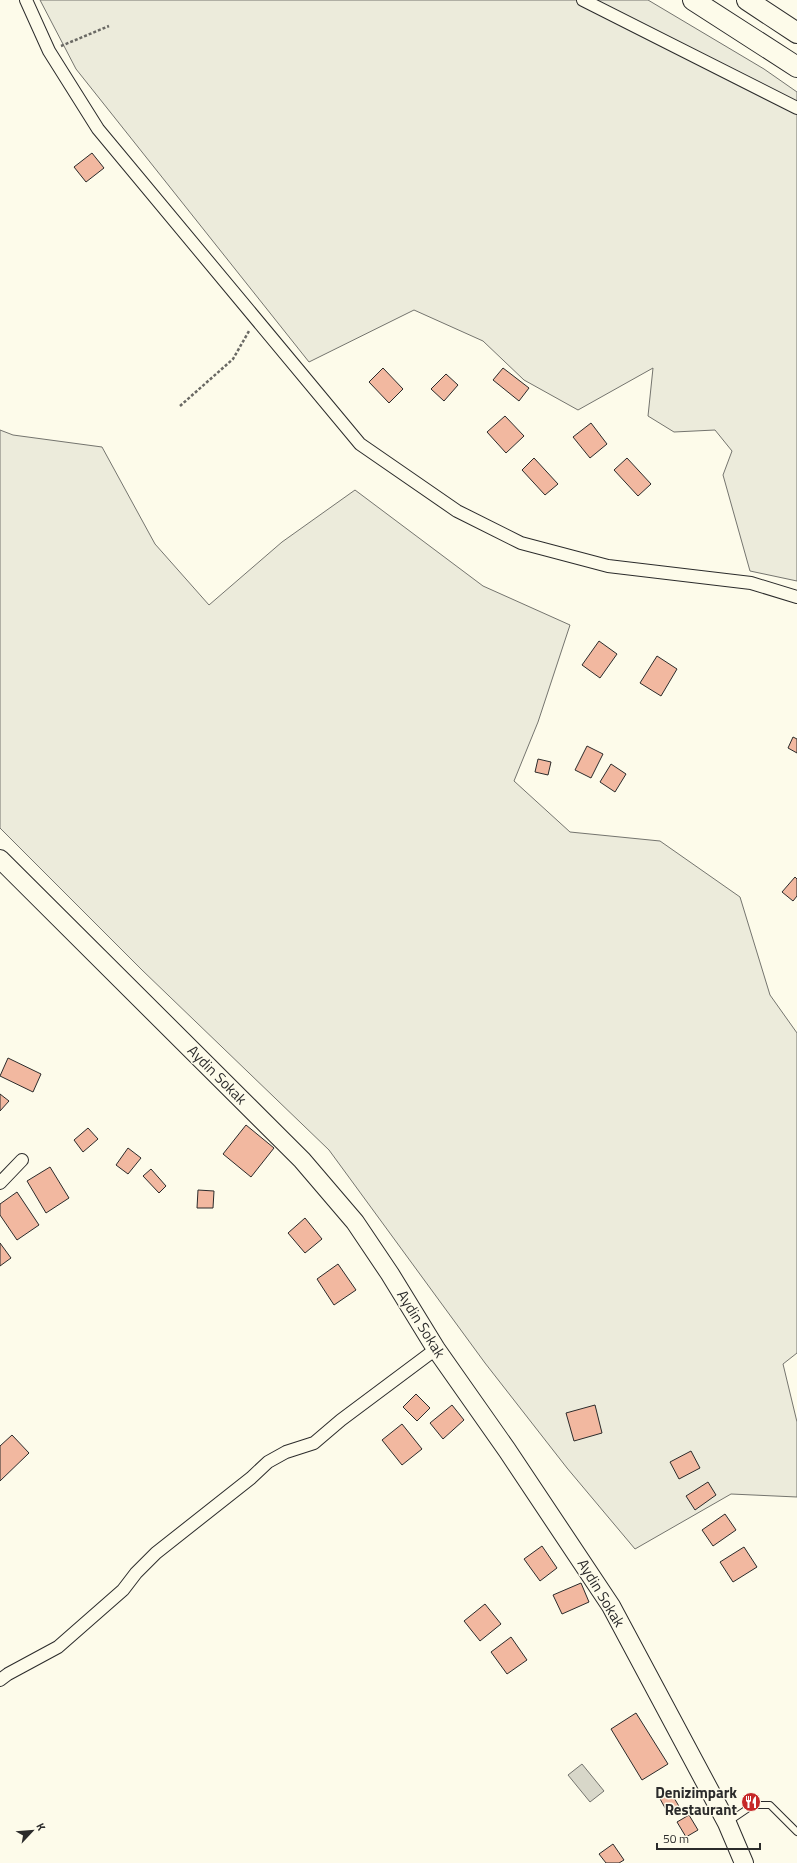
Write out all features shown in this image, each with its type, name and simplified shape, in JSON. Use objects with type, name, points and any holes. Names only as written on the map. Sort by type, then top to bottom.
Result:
[{"type":"main road","points":[[693,0],[797,67]]},
{"type":"main road","points":[[747,0],[797,33]]},
{"type":"street","points":[[26,0],[49,51],[98,129],[255,320],[360,444],[464,515],[520,543],[608,566],[751,583],[797,596]]},
{"type":"street","points":[[583,0],[797,108]]},
{"type":"street","name":"Aydin Sokak","points":[[0,859],[302,1160],[355,1222],[390,1274],[436,1350],[507,1450],[611,1606],[727,1822],[744,1863]]},
{"type":"street","points":[[0,1183],[22,1160]]},
{"type":"street","points":[[0,1680],[58,1646],[123,1590],[136,1573],[156,1553],[251,1478],[268,1462],[286,1452],[314,1443],[340,1420],[436,1350]]},
{"type":"lane","points":[[727,1822],[753,1805],[770,1805],[797,1832]]},
{"type":"path","points":[[49,51],[109,26]]},
{"type":"path","points":[[180,406],[233,359],[255,320]]},
{"type":"shaded area","points":[[40,0],[648,0],[764,69],[797,92],[797,581],[750,571],[723,475],[732,451],[715,430],[674,432],[648,416],[653,368],[578,410],[524,380],[483,341],[414,310],[309,362],[76,69]]},
{"type":"shaded area","points":[[0,430],[13,435],[102,447],[155,544],[209,605],[282,542],[355,490],[483,586],[570,625],[538,722],[514,781],[570,832],[660,841],[740,897],[770,995],[797,1033],[797,1353],[783,1364],[797,1422],[797,1497],[731,1494],[635,1549],[567,1468],[485,1363],[329,1150],[142,970],[0,828]]},
{"type":"shaded area","points":[[582,1764],[604,1791],[590,1802],[568,1775]]},
{"type":"building","points":[[92,153],[104,168],[86,182],[74,167]]},
{"type":"building","points":[[383,368],[403,389],[389,403],[369,382]]},
{"type":"building","points":[[503,368],[529,388],[519,401],[493,380]]},
{"type":"building","points":[[446,374],[458,385],[444,401],[431,389]]},
{"type":"building","points":[[505,416],[524,436],[506,453],[487,432]]},
{"type":"building","points":[[591,423],[607,444],[590,458],[573,437]]},
{"type":"building","points":[[534,458],[558,484],[545,495],[522,470]]},
{"type":"building","points":[[627,458],[651,484],[638,496],[614,470]]},
{"type":"building","points":[[599,641],[617,654],[600,678],[582,665]]},
{"type":"building","points":[[657,656],[677,669],[661,696],[640,683]]},
{"type":"building","points":[[793,737],[797,739],[797,753],[788,748]]},
{"type":"building","points":[[587,746],[603,754],[591,778],[575,770]]},
{"type":"building","points":[[538,759],[551,762],[548,775],[535,772]]},
{"type":"building","points":[[611,764],[626,774],[615,792],[600,782]]},
{"type":"building","points":[[795,877],[797,879],[797,896],[793,901],[782,892]]},
{"type":"building","points":[[8,1058],[41,1074],[33,1092],[0,1076]]},
{"type":"building","points":[[0,1094],[9,1101],[0,1111]]},
{"type":"building","points":[[246,1125],[274,1148],[251,1177],[223,1154]]},
{"type":"building","points":[[88,1128],[98,1139],[83,1152],[74,1140]]},
{"type":"building","points":[[128,1148],[141,1158],[128,1174],[116,1165]]},
{"type":"building","points":[[50,1167],[69,1198],[46,1213],[27,1181]]},
{"type":"building","points":[[151,1169],[166,1186],[159,1193],[143,1176]]},
{"type":"building","points":[[198,1190],[214,1191],[213,1208],[197,1208]]},
{"type":"building","points":[[17,1192],[39,1225],[17,1240],[0,1215],[0,1204]]},
{"type":"building","points":[[305,1218],[322,1239],[305,1253],[288,1233]]},
{"type":"building","points":[[0,1243],[11,1258],[0,1266]]},
{"type":"building","points":[[338,1264],[356,1290],[334,1305],[317,1279]]},
{"type":"building","points":[[416,1394],[430,1408],[417,1421],[403,1407]]},
{"type":"building","points":[[452,1405],[464,1420],[443,1439],[430,1423]]},
{"type":"building","points":[[595,1405],[602,1433],[574,1441],[566,1413]]},
{"type":"building","points":[[402,1424],[422,1449],[402,1465],[382,1440]]},
{"type":"building","points":[[12,1435],[29,1453],[0,1481],[0,1446]]},
{"type":"building","points":[[691,1451],[700,1468],[679,1479],[670,1462]]},
{"type":"building","points":[[708,1482],[716,1495],[695,1510],[686,1496]]},
{"type":"building","points":[[725,1514],[736,1530],[713,1546],[702,1530]]},
{"type":"building","points":[[542,1546],[557,1568],[540,1581],[524,1559]]},
{"type":"building","points":[[744,1547],[757,1567],[733,1582],[720,1562]]},
{"type":"building","points":[[581,1583],[589,1602],[562,1614],[553,1595]]},
{"type":"building","points":[[485,1604],[501,1624],[480,1641],[464,1621]]},
{"type":"building","points":[[511,1637],[527,1660],[507,1674],[491,1652]]},
{"type":"building","points":[[636,1713],[668,1764],[642,1780],[611,1729]]},
{"type":"building","points":[[670,1791],[680,1808],[669,1815],[659,1797]]},
{"type":"building","points":[[689,1815],[698,1830],[686,1837],[677,1822]]},
{"type":"building","points":[[613,1844],[624,1860],[619,1863],[606,1863],[599,1854]]},
{"type":"place","name":"Denizimpark Restaurant","points":[[751,1802]]}]
